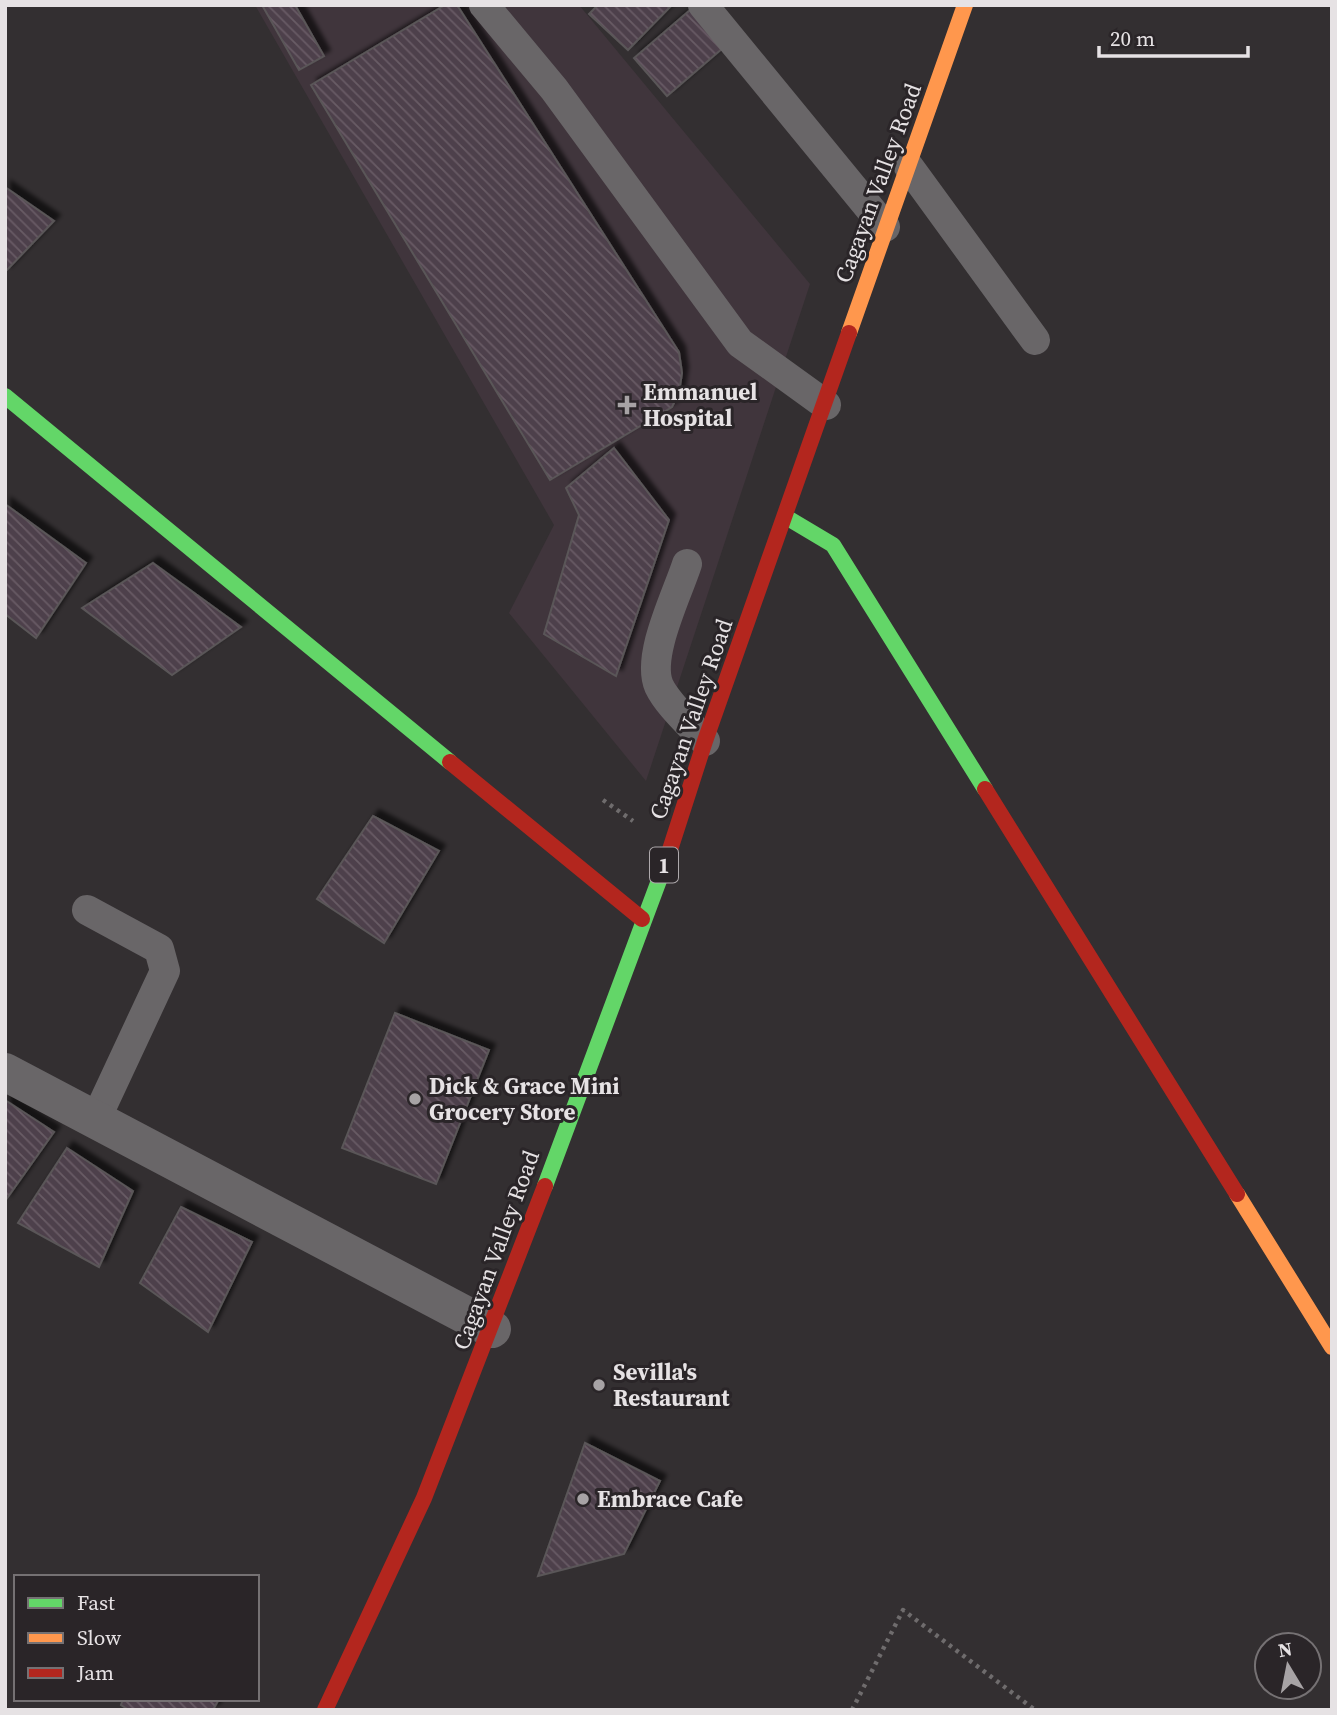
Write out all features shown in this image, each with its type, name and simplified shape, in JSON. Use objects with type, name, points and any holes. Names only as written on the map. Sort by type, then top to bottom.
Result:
[{"type":"main road","name":"Cagayan Valley Road","points":[[325,1710],[424,1498],[492,1329],[642,919],[671,848],[705,741],[965,5]]},
{"type":"main road","points":[[5,396],[642,919]]},
{"type":"main road","points":[[786,517],[833,545],[1332,1347]]},
{"type":"street","points":[[5,1072],[492,1329]]},
{"type":"lane","points":[[484,5],[554,89],[740,343],[826,404]]},
{"type":"lane","points":[[703,5],[885,227]]},
{"type":"lane","points":[[909,167],[1035,340]]},
{"type":"lane","points":[[687,564],[655,657],[656,675],[660,688],[705,741]]},
{"type":"lane","points":[[87,911],[159,949],[165,971],[95,1121]]},
{"type":"path","points":[[852,1710],[903,1610],[1035,1710]]},
{"type":"shaded area","name":"Emmanuel Hospital","points":[[255,5],[579,5],[810,284],[646,781],[509,613],[554,525]]},
{"type":"building","points":[[262,5],[295,5],[324,56],[299,70]]},
{"type":"building","points":[[445,5],[457,5],[679,352],[682,373],[679,393],[672,407],[550,480],[311,85]]},
{"type":"building","points":[[598,5],[672,5],[628,50],[589,14]]},
{"type":"building","points":[[696,5],[730,42],[667,96],[634,58]]},
{"type":"building","points":[[5,187],[54,221],[5,272]]},
{"type":"building","points":[[614,448],[669,520],[616,676],[544,634],[579,515],[566,488]]},
{"type":"building","points":[[5,504],[86,563],[36,638],[5,614]]},
{"type":"building","points":[[153,563],[241,627],[172,675],[82,608]]},
{"type":"building","points":[[373,816],[439,851],[384,943],[317,899]]},
{"type":"building","name":"Dick & Grace Mini Grocery Store","points":[[395,1013],[489,1050],[436,1184],[342,1148]]},
{"type":"building","points":[[5,1100],[54,1132],[5,1201]]},
{"type":"building","points":[[67,1148],[133,1191],[99,1267],[18,1223]]},
{"type":"building","points":[[181,1207],[252,1242],[208,1332],[140,1283]]},
{"type":"building","points":[[585,1443],[660,1481],[624,1554],[538,1576]]},
{"type":"building","points":[[122,1701],[218,1701],[213,1710],[129,1710],[121,1705]]},
{"type":"traffic: fast","points":[[5,396],[450,762]]},
{"type":"traffic: fast","points":[[786,517],[833,545],[985,789]]},
{"type":"traffic: fast","points":[[545,1186],[667,859]]},
{"type":"traffic: slow","points":[[849,333],[965,5]]},
{"type":"traffic: slow","points":[[1237,1194],[1332,1347]]},
{"type":"traffic: jam","points":[[667,859],[705,741],[849,333]]},
{"type":"traffic: jam","points":[[450,762],[642,919]]},
{"type":"traffic: jam","points":[[985,789],[1237,1194]]},
{"type":"traffic: jam","points":[[325,1710],[424,1498],[545,1186]]},
{"type":"place","name":"Emmanuel Hospital","points":[[627,405]]},
{"type":"place","name":"Dick & Grace Mini Grocery Store","points":[[415,1099]]},
{"type":"place","name":"Sevilla's Restaurant","points":[[599,1385]]},
{"type":"place","name":"Embrace Cafe","points":[[583,1499]]}]
